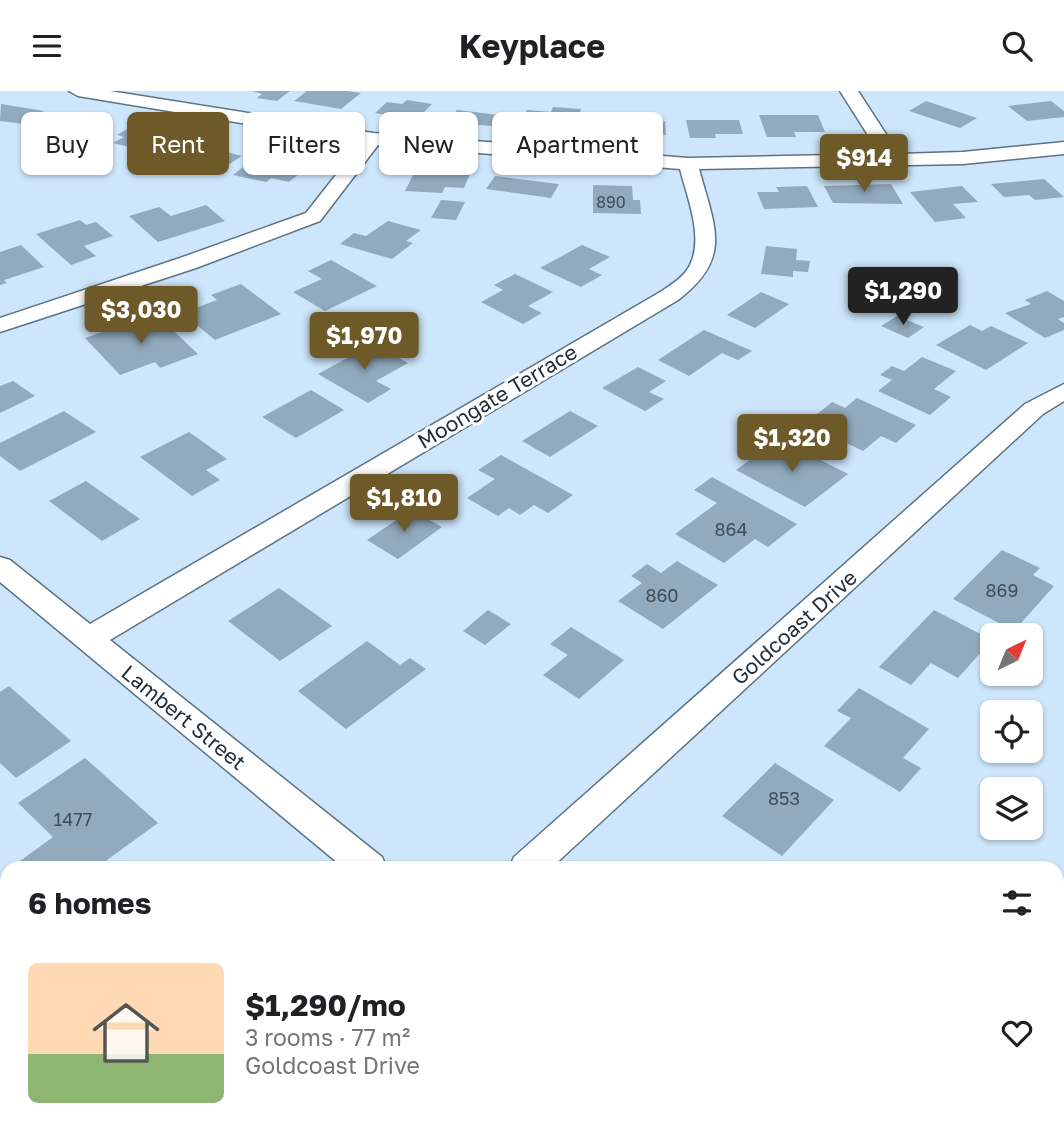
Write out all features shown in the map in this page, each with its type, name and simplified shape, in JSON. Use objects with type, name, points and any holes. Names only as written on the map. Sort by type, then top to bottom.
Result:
[{"type":"street","points":[[78,91],[373,139],[688,164],[963,158],[1064,148]]},
{"type":"street","points":[[849,91],[893,159]]},
{"type":"street","points":[[0,325],[188,263],[313,217],[373,139]]},
{"type":"street","name":"Moongate Terrace","points":[[88,639],[642,310],[673,296],[704,263],[707,241],[688,164]]},
{"type":"street","name":"Goldcoast Drive","points":[[535,861],[1024,418],[1064,391]]},
{"type":"street","name":"Lambert Street","points":[[0,567],[360,861]]},
{"type":"building","points":[[252,91],[290,91],[277,101],[257,98],[262,94]]},
{"type":"building","points":[[307,91],[361,93],[341,109],[294,101]]},
{"type":"building","points":[[407,100],[432,104],[424,112],[375,113],[387,102],[402,104]]},
{"type":"building","points":[[926,101],[977,118],[960,128],[909,111]]},
{"type":"building","points":[[1051,101],[1064,111],[1064,117],[1027,121],[1008,106]]},
{"type":"building","points":[[1,104],[44,111],[21,112],[21,124],[0,121]]},
{"type":"building","points":[[553,107],[581,109],[580,112],[551,112]]},
{"type":"building","points":[[478,112],[492,114],[492,126],[478,125]]},
{"type":"building","points":[[759,115],[818,115],[825,132],[794,132],[796,137],[767,137]]},
{"type":"building","points":[[686,120],[739,120],[743,134],[715,134],[716,138],[690,138]]},
{"type":"building","points":[[663,121],[665,121],[666,135],[663,135]]},
{"type":"building","points":[[127,129],[127,146],[113,143],[124,137],[117,135]]},
{"type":"building","points":[[229,153],[242,156],[229,164]]},
{"type":"building","points":[[243,167],[243,175],[298,175],[289,182],[271,178],[266,182],[233,175]]},
{"type":"building","points":[[413,175],[470,175],[464,188],[445,187],[442,193],[405,191]]},
{"type":"building","points":[[495,176],[559,184],[551,198],[486,189]]},
{"type":"building","points":[[1044,179],[1064,197],[1035,200],[1029,195],[1004,197],[991,184]]},
{"type":"building","points":[[891,184],[903,204],[833,203],[824,186]]},
{"type":"building","points":[[593,185],[632,186],[633,200],[640,200],[641,214],[593,213]]},
{"type":"building","points":[[807,186],[818,207],[764,209],[757,192],[779,192],[776,187]]},
{"type":"building","points":[[962,186],[978,202],[953,204],[966,218],[935,222],[910,192]]},
{"type":"building","points":[[441,200],[465,202],[456,220],[431,218]]},
{"type":"building","points":[[206,205],[225,221],[158,242],[129,216],[159,207],[171,216]]},
{"type":"building","points":[[80,220],[86,225],[96,222],[113,236],[84,246],[96,256],[71,265],[36,234]]},
{"type":"building","points":[[388,221],[421,230],[406,241],[413,243],[392,259],[340,244],[354,233],[366,236]]},
{"type":"building","points":[[21,245],[44,267],[4,280],[7,283],[0,285],[0,252]]},
{"type":"building","points":[[582,245],[610,257],[589,269],[602,275],[581,287],[540,268]]},
{"type":"building","points":[[766,246],[797,249],[796,260],[810,261],[808,272],[793,271],[793,277],[761,274]]},
{"type":"building","points":[[331,260],[377,286],[325,311],[293,292],[322,279],[308,271]]},
{"type":"building","points":[[515,274],[553,292],[528,306],[542,313],[523,324],[481,302],[503,290],[494,285]]},
{"type":"building","points":[[241,284],[281,314],[215,340],[182,313],[217,300],[211,295]]},
{"type":"building","points":[[1047,291],[1064,301],[1064,317],[1058,319],[1064,323],[1064,330],[1045,338],[1005,313],[1031,304],[1025,300]]},
{"type":"building","points":[[761,292],[789,304],[755,328],[727,315]]},
{"type":"building","points":[[897,316],[924,327],[908,338],[881,326]]},
{"type":"building","points":[[160,318],[198,354],[160,368],[155,362],[120,375],[85,338],[123,325],[127,329]]},
{"type":"building","points":[[970,325],[982,331],[991,326],[1028,343],[986,370],[936,345]]},
{"type":"building","points":[[704,330],[752,351],[738,360],[722,353],[689,376],[658,360]]},
{"type":"building","points":[[373,344],[408,363],[376,381],[391,389],[368,403],[318,374]]},
{"type":"building","points":[[922,357],[956,371],[934,389],[951,397],[930,415],[878,391],[892,380],[880,375],[892,366],[904,371]]},
{"type":"building","points":[[638,367],[666,381],[649,392],[664,399],[645,411],[602,388]]},
{"type":"building","points":[[13,381],[35,396],[0,413],[0,386]]},
{"type":"building","points":[[311,390],[344,410],[296,438],[262,417]]},
{"type":"building","points":[[857,398],[916,425],[896,443],[881,436],[863,451],[818,429],[829,421],[816,415],[832,402],[845,408]]},
{"type":"building","points":[[64,411],[96,432],[20,471],[0,456],[0,443]]},
{"type":"building","points":[[570,411],[598,426],[550,457],[522,441]]},
{"type":"building","points":[[189,432],[227,459],[206,470],[220,480],[192,496],[140,457]]},
{"type":"building","points":[[789,444],[848,474],[805,507],[736,470],[768,446],[779,452]]},
{"type":"building","points":[[501,455],[573,495],[548,513],[534,505],[520,515],[509,508],[498,516],[467,498],[495,479],[478,470]]},
{"type":"building","points":[[712,477],[797,524],[768,547],[755,539],[724,563],[675,534],[717,503],[694,490]]},
{"type":"building","points":[[86,481],[140,519],[102,541],[49,501]]},
{"type":"building","points":[[411,510],[442,527],[398,559],[367,540]]},
{"type":"building","points":[[1002,550],[1040,568],[1033,575],[1054,586],[1021,623],[999,623],[953,599]]},
{"type":"building","points":[[677,561],[718,585],[663,629],[618,601],[642,583],[631,576],[647,564],[661,573]]},
{"type":"building","points":[[279,588],[332,626],[280,661],[228,621]]},
{"type":"building","points":[[488,610],[511,624],[485,645],[463,631]]},
{"type":"building","points":[[934,610],[980,634],[980,653],[958,678],[931,663],[911,685],[879,667]]},
{"type":"building","points":[[571,627],[624,660],[579,699],[543,675],[568,655],[550,644]]},
{"type":"building","points":[[367,641],[400,665],[410,658],[426,669],[346,729],[298,691]]},
{"type":"building","points":[[9,686],[71,741],[16,778],[0,763],[0,692]]},
{"type":"building","points":[[859,688],[929,729],[903,758],[921,768],[900,792],[824,746],[851,718],[837,711]]},
{"type":"building","points":[[85,758],[158,823],[106,861],[20,861],[53,837],[18,803]]},
{"type":"building","points":[[775,763],[834,800],[782,856],[722,816]]}]
